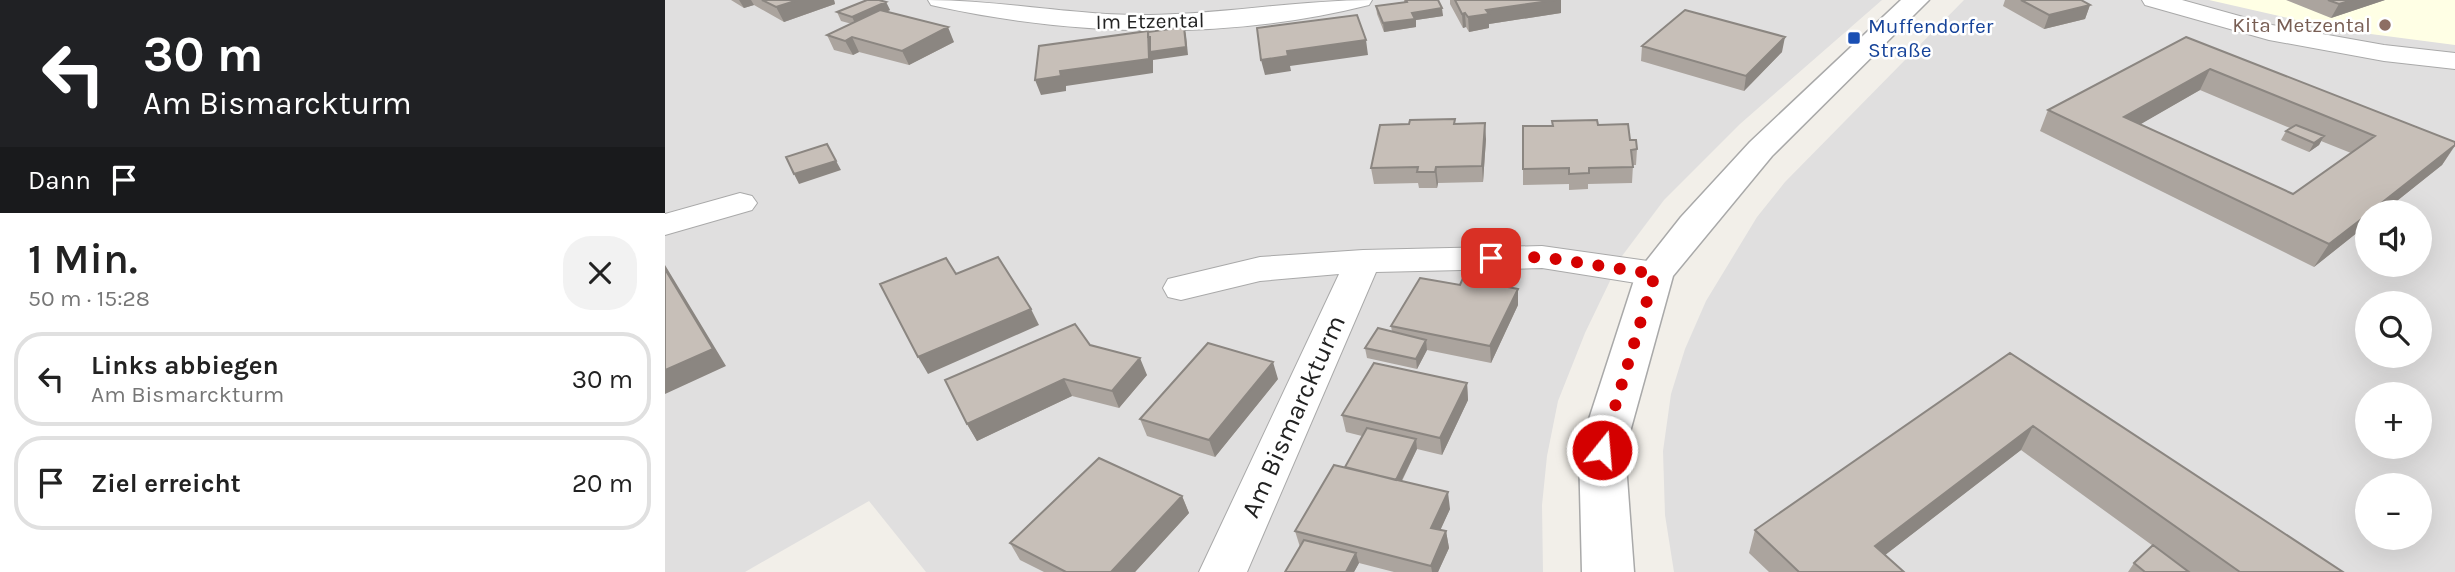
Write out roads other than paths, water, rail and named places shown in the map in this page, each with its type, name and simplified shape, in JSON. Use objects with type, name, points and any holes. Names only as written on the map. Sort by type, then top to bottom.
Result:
[{"type":"street","name":"Im Etzental","points":[[940,0],[1031,18],[1107,23],[1181,23],[1286,14],[1360,0]]},
{"type":"street","points":[[1608,572],[1602,450],[1655,274],[1761,149],[1916,0]]},
{"type":"street","points":[[2154,0],[2269,32],[2384,53],[2455,61]]},
{"type":"street","points":[[665,225],[740,203]]},
{"type":"street","points":[[1181,288],[1260,269],[1363,261],[1542,257],[1655,274]]},
{"type":"street","name":"Am Bismarckturm","points":[[1223,572],[1363,261]]},
{"type":"place","name":"Kita Metzental","points":[[2385,25]]},
{"type":"place","name":"Muffendorfer Straße","points":[[1854,38]]}]
